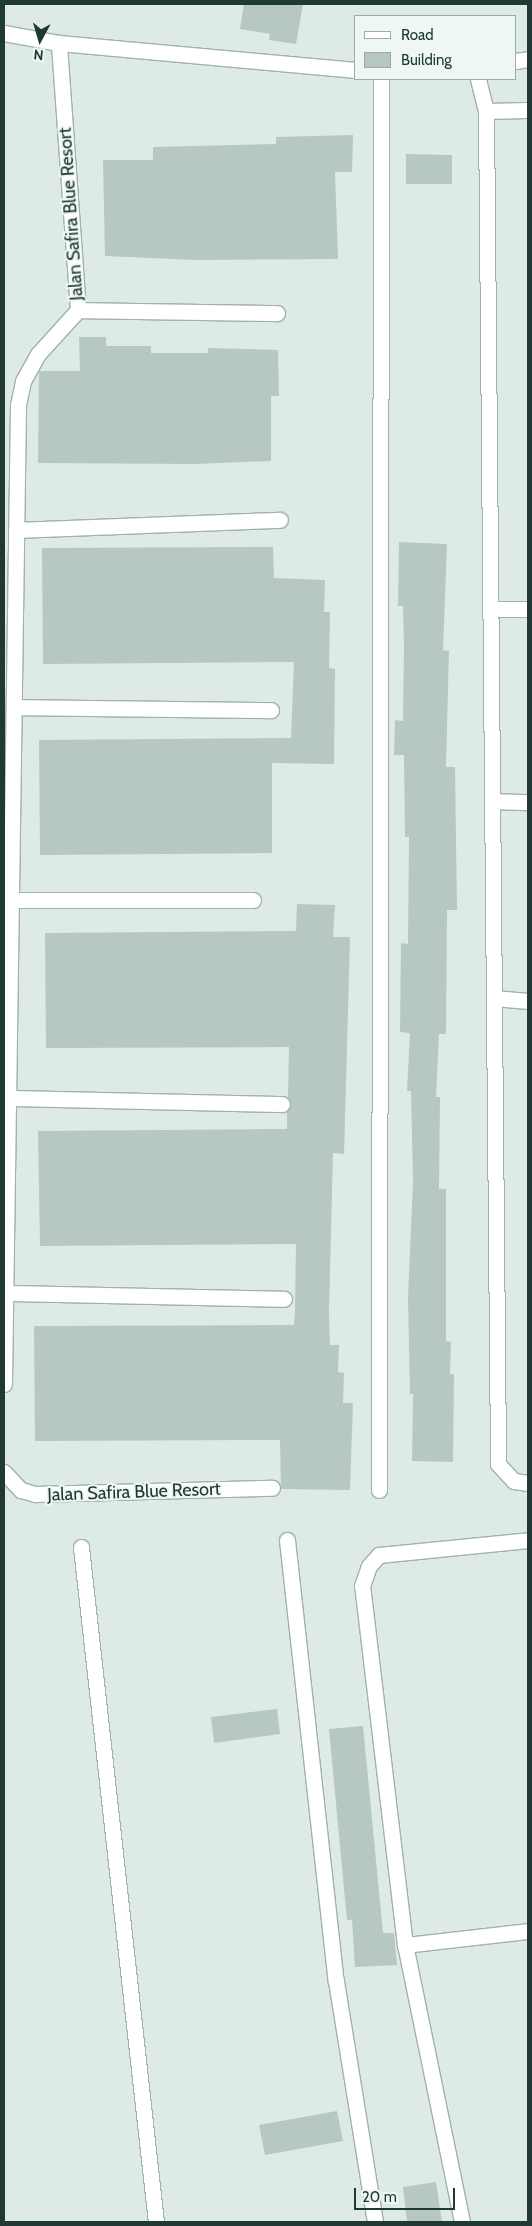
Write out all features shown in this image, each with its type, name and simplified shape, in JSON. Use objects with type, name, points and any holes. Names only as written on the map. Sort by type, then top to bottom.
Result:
[{"type":"street","points":[[4,33],[59,43],[354,70]]},
{"type":"street","name":"Jalan Safira Blue Resort","points":[[4,1384],[7,1293],[18,405],[23,381],[38,354],[78,310],[59,43]]},
{"type":"street","points":[[379,1490],[381,80]]},
{"type":"street","points":[[478,80],[486,111],[498,1464],[514,1480],[528,1483]]},
{"type":"street","points":[[486,111],[528,110]]},
{"type":"street","points":[[78,310],[277,313]]},
{"type":"street","points":[[16,530],[280,520]]},
{"type":"street","points":[[491,609],[528,609]]},
{"type":"street","points":[[14,707],[271,710]]},
{"type":"street","points":[[492,801],[528,802]]},
{"type":"street","points":[[11,900],[253,900]]},
{"type":"street","points":[[494,998],[528,1001]]},
{"type":"street","points":[[9,1098],[282,1104]]},
{"type":"street","points":[[7,1293],[284,1299]]},
{"type":"street","name":"Jalan Safira Blue Resort","points":[[4,1472],[21,1490],[36,1494],[272,1488]]},
{"type":"street","points":[[287,1540],[336,1981],[375,2222]]},
{"type":"street","points":[[462,2222],[406,1945],[364,1578],[369,1566],[380,1555],[528,1540]]},
{"type":"street","points":[[80,1547],[156,2222]]},
{"type":"street","points":[[406,1945],[528,1931]]},
{"type":"building","points":[[244,4],[303,4],[296,44],[269,40],[270,34],[240,29]]},
{"type":"building","points":[[353,135],[352,172],[335,172],[338,259],[198,260],[105,256],[103,160],[153,160],[153,147],[276,144],[276,137]]},
{"type":"building","points":[[406,154],[452,155],[452,184],[406,184]]},
{"type":"building","points":[[79,337],[106,337],[106,346],[151,346],[151,353],[208,353],[208,348],[278,350],[279,396],[271,396],[271,461],[195,464],[38,463],[39,371],[80,371]]},
{"type":"building","points":[[399,542],[447,544],[443,650],[449,651],[446,767],[455,767],[457,910],[447,910],[446,1034],[439,1034],[436,1097],[440,1097],[439,1189],[446,1189],[446,1341],[451,1342],[450,1374],[454,1374],[453,1462],[412,1461],[413,1394],[410,1394],[408,1298],[413,1182],[411,1091],[407,1091],[410,1033],[400,1032],[401,943],[408,944],[409,837],[405,837],[404,755],[394,755],[395,720],[403,721],[404,645],[403,606],[398,606]]},
{"type":"building","points":[[273,547],[274,578],[325,580],[324,612],[330,612],[329,668],[335,669],[334,764],[272,763],[272,853],[40,855],[39,740],[291,738],[294,662],[43,664],[42,548]]},
{"type":"building","points":[[297,904],[335,905],[333,937],[350,937],[344,1154],[333,1153],[329,1312],[330,1345],[339,1345],[338,1372],[344,1373],[343,1403],[353,1403],[350,1490],[281,1489],[280,1440],[35,1441],[34,1326],[294,1325],[295,1312],[296,1244],[40,1246],[38,1131],[287,1129],[287,1112],[291,1104],[288,1097],[289,1047],[46,1048],[45,933],[296,931]]},
{"type":"building","points":[[277,1709],[280,1734],[214,1743],[211,1717]]},
{"type":"building","points":[[363,1726],[383,1933],[394,1933],[397,1965],[355,1967],[352,1920],[347,1920],[329,1729]]},
{"type":"building","points":[[337,2111],[343,2141],[265,2155],[259,2125]]},
{"type":"building","points":[[436,2182],[442,2222],[407,2222],[403,2187]]}]
